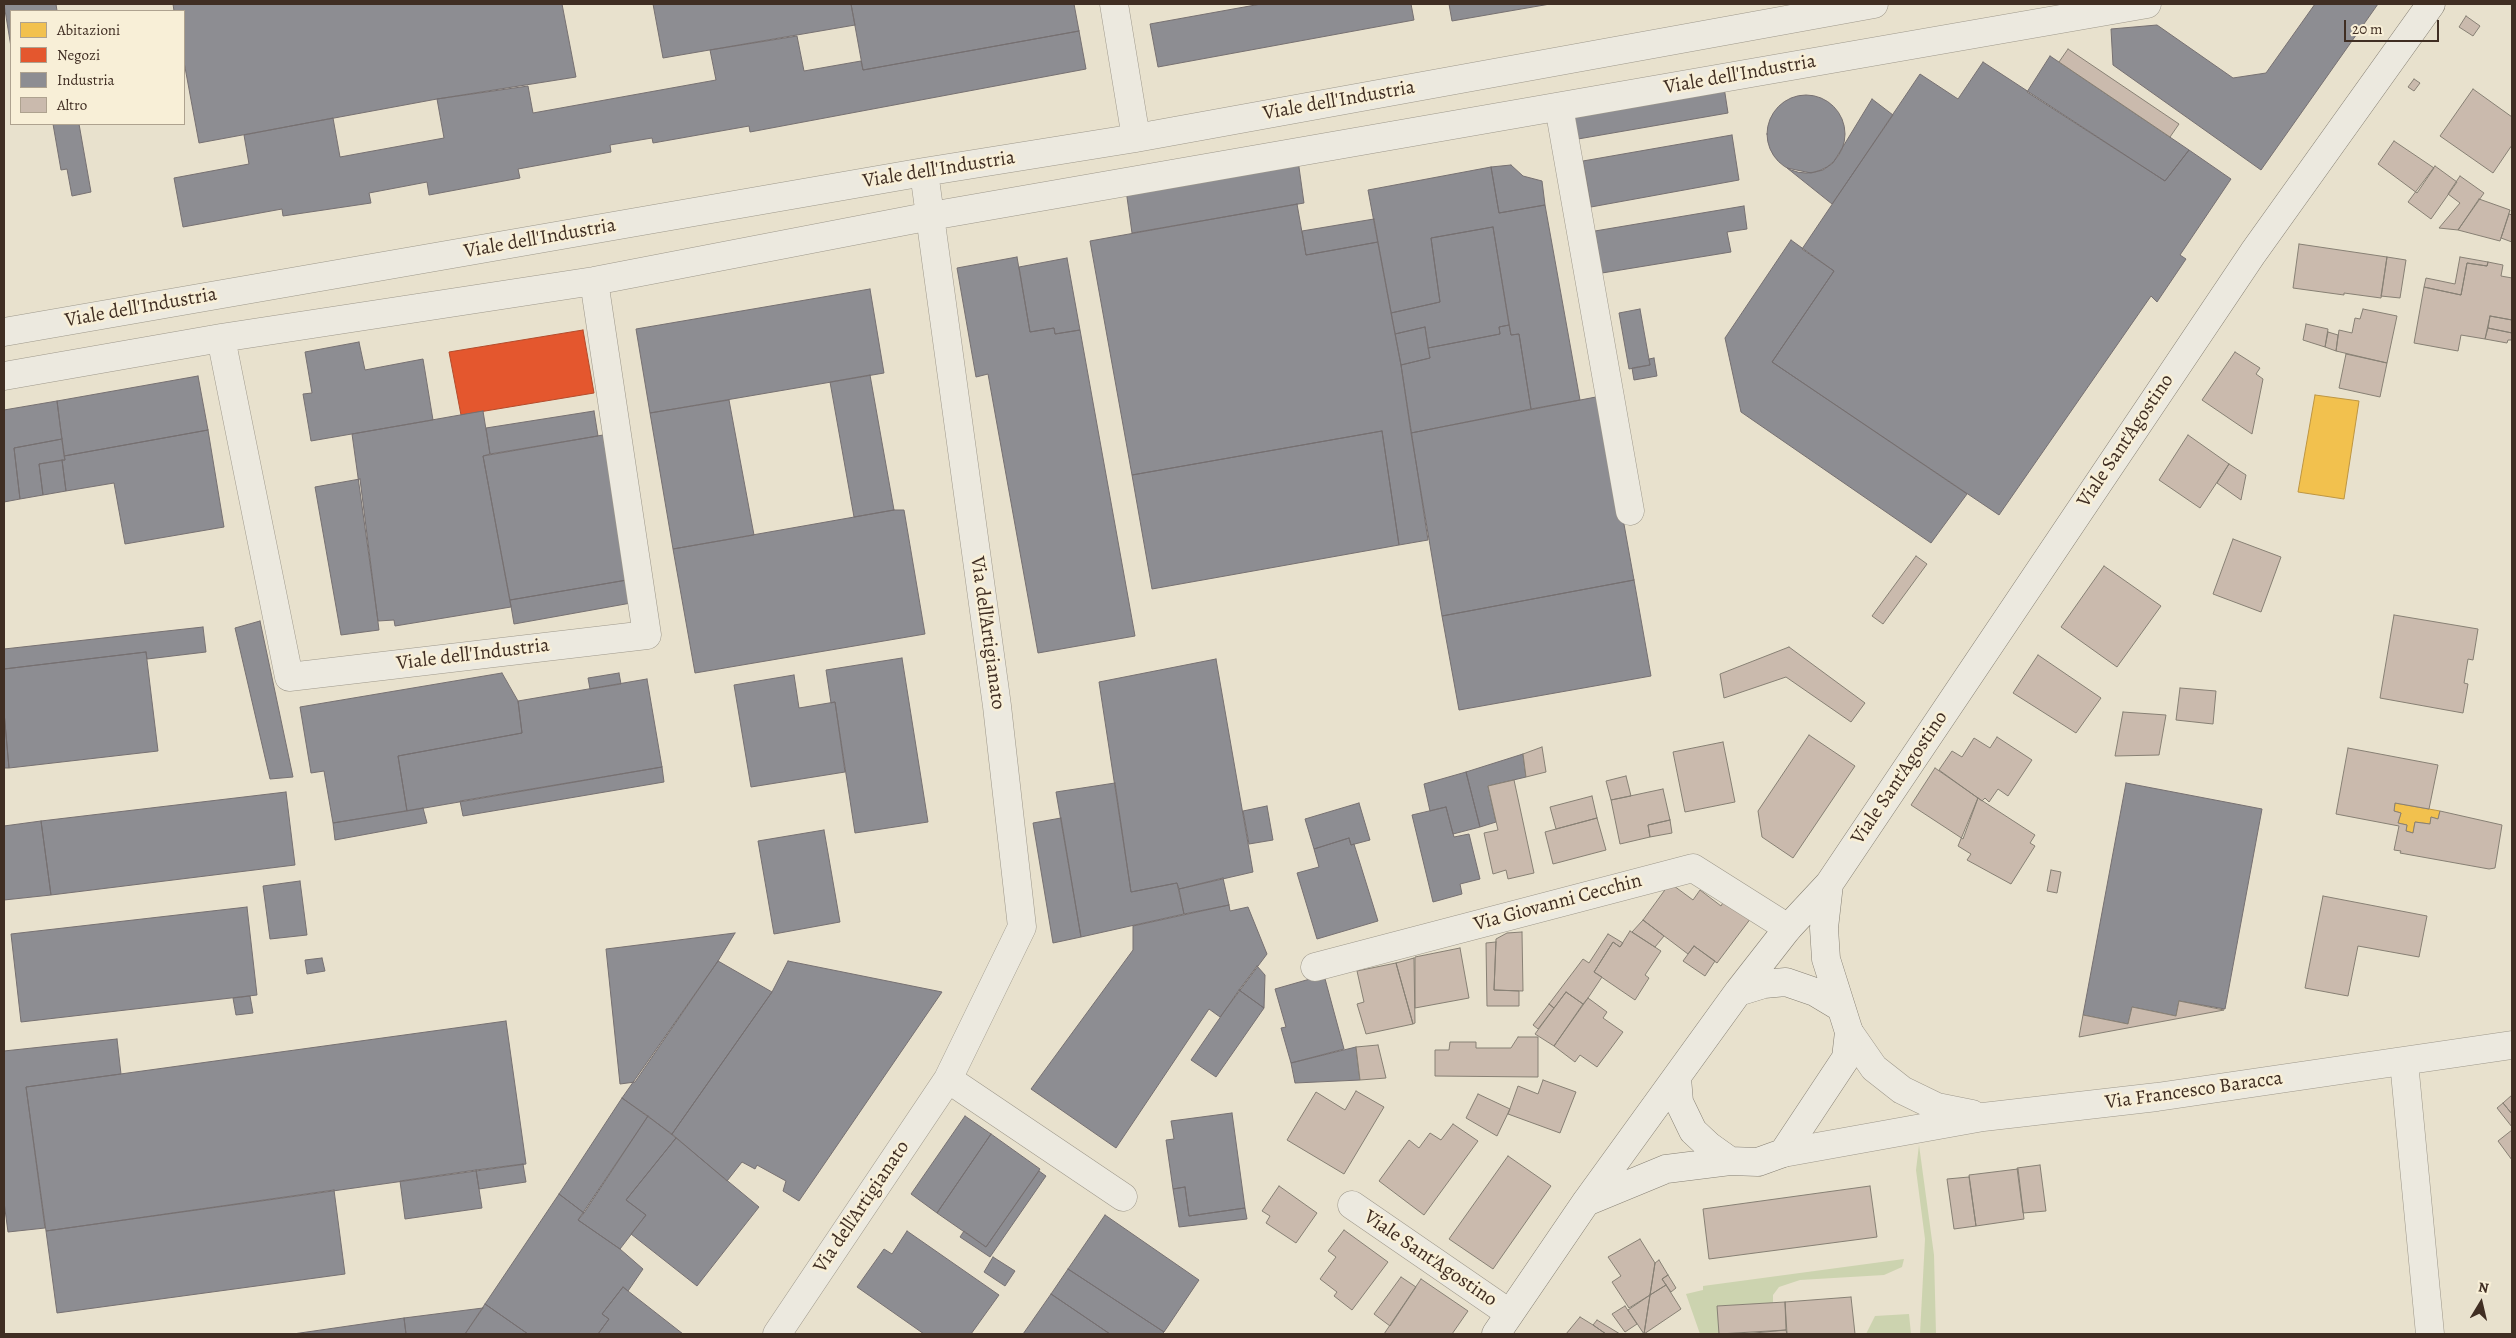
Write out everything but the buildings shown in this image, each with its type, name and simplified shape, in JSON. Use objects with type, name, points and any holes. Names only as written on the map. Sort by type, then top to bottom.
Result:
[{"type":"street","points":[[1114,4],[1136,138]]},
{"type":"street","name":"Viale dell'Industria","points":[[4,332],[924,172],[1136,138],[1874,4]]},
{"type":"street","name":"Viale dell'Industria","points":[[4,376],[221,338],[594,282],[931,216],[2147,4]]},
{"type":"street","name":"Viale Sant'Agostino","points":[[1352,1205],[1502,1324],[1586,1202],[1738,992],[1788,928],[1829,884],[2253,253],[2431,4]]},
{"type":"street","points":[[1559,107],[1630,511]]},
{"type":"street","name":"Via dell'Artigianato","points":[[777,1334],[948,1079],[1022,927],[996,696],[924,172]]},
{"type":"street","name":"Viale dell'Industria","points":[[221,338],[289,677],[647,635],[594,282]]},
{"type":"street","name":"Via Giovanni Cecchin","points":[[1315,967],[1693,868],[1788,928]]},
{"type":"street","name":"Viale Sant'Agostino","points":[[1783,1153],[1846,1058],[1845,1019],[1826,959],[1824,928],[1829,884]]},
{"type":"street","points":[[1738,992],[1764,984],[1786,982],[1815,992],[1845,1019]]},
{"type":"street","name":"Via Francesco Baracca","points":[[1845,1019],[1874,1068],[1902,1090],[1937,1107],[1984,1117]]},
{"type":"street","name":"Via Francesco Baracca","points":[[1783,1153],[1984,1117],[2157,1097],[2404,1062],[2507,1040]]},
{"type":"street","points":[[2404,1062],[2430,1334]]},
{"type":"street","points":[[1677,1078],[1679,1102],[1694,1131],[1709,1146],[1730,1161]]},
{"type":"street","points":[[948,1079],[1123,1197]]},
{"type":"street","points":[[1586,1202],[1666,1169],[1730,1161],[1758,1162],[1783,1153]]},
{"type":"green space","points":[[1919,1145],[1934,1255],[1936,1334],[1920,1334],[1925,1239],[1916,1170]]},
{"type":"green space","points":[[1904,1259],[1902,1267],[1884,1275],[1800,1280],[1779,1287],[1773,1295],[1773,1303],[1718,1306],[1719,1334],[1700,1334],[1686,1294],[1703,1290],[1703,1286]]},
{"type":"green space","points":[[1909,1314],[1911,1334],[1866,1334],[1875,1316]]}]
